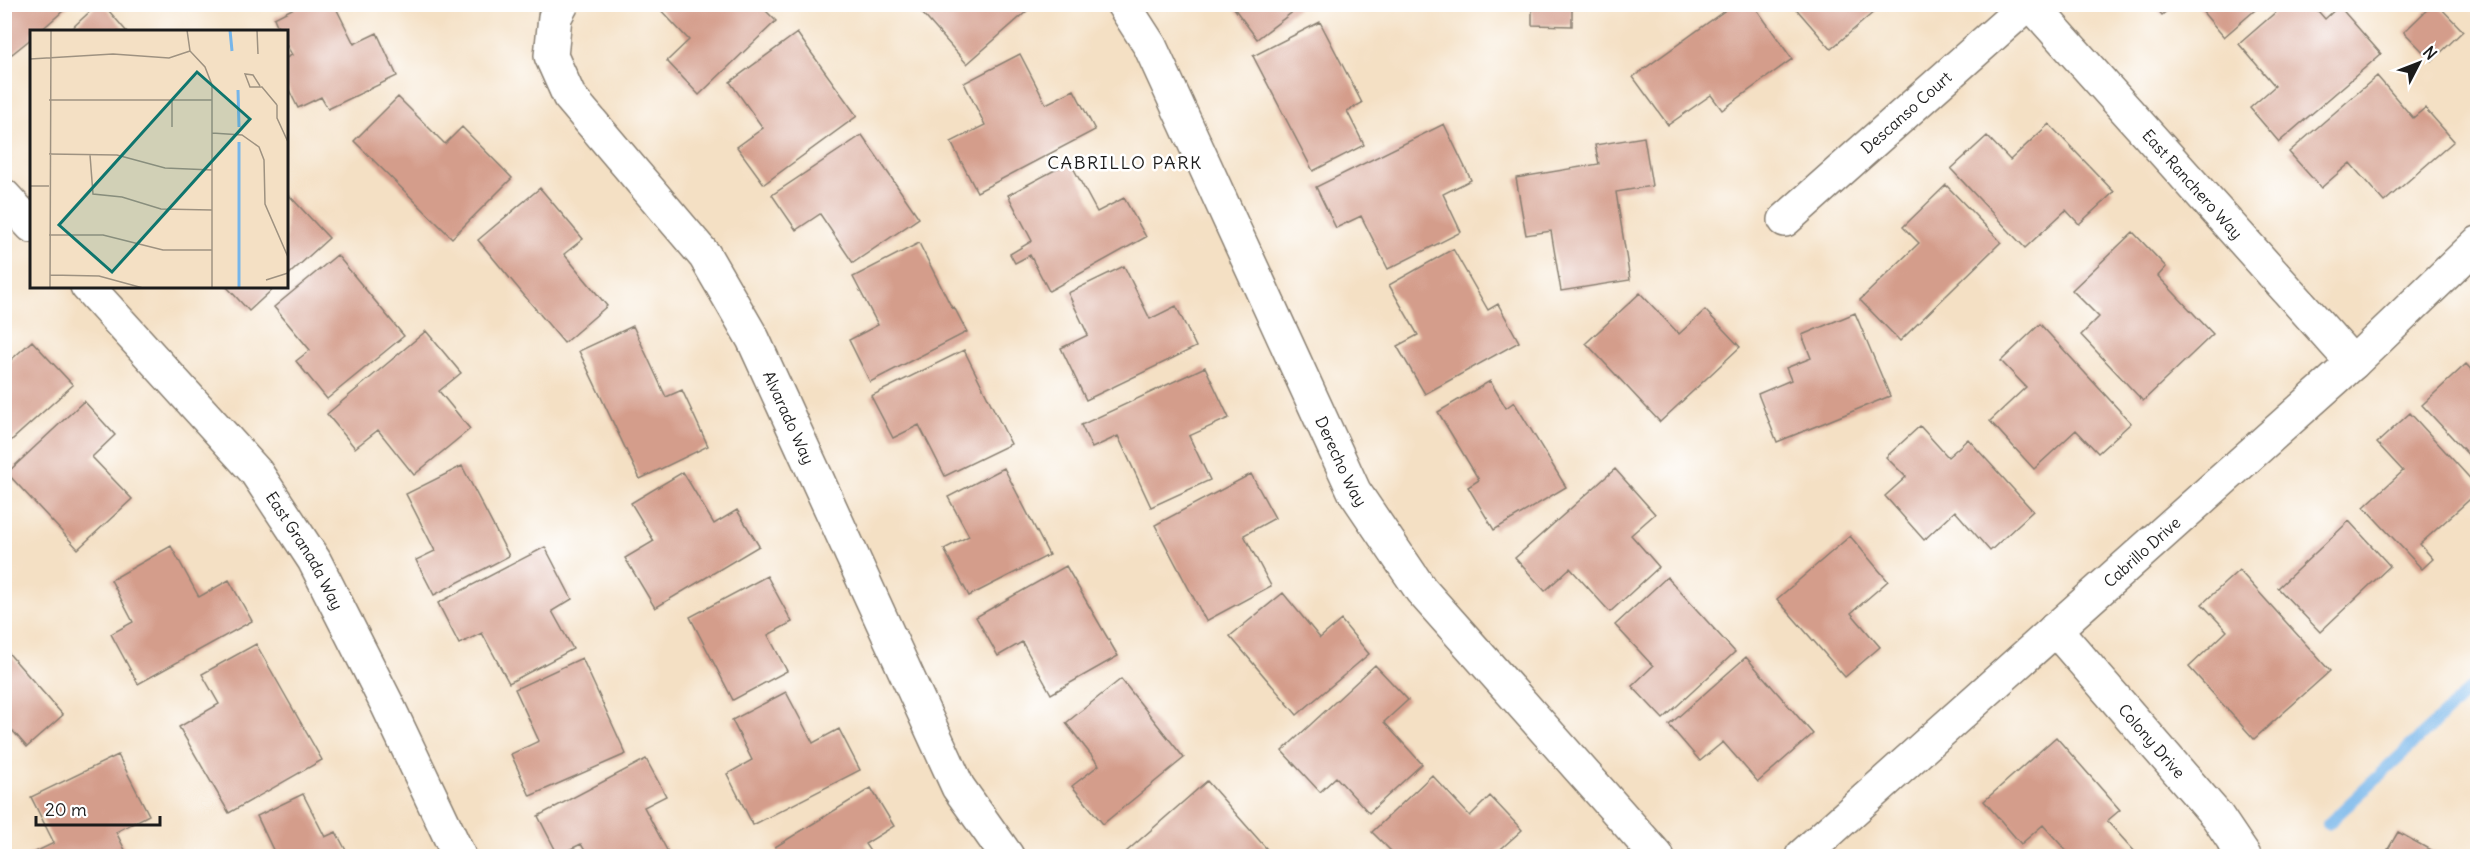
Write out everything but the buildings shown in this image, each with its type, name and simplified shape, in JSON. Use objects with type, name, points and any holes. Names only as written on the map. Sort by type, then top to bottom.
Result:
[{"type":"street","name":"Alvarado Way","points":[[562,4],[555,17],[551,56],[569,96],[705,256],[753,339],[958,787],[1007,856]]},
{"type":"street","name":"Derecho Way","points":[[1123,4],[1150,46],[1353,491],[1421,590],[1657,856]]},
{"type":"street","name":"Descanso Court","points":[[1785,219],[2029,4]]},
{"type":"street","name":"East Ranchero Way","points":[[2029,4],[2353,363]]},
{"type":"street","points":[[4,196],[30,224]]},
{"type":"street","name":"Cabrillo Drive","points":[[1802,856],[2353,363],[2478,243]]},
{"type":"street","name":"East Granada Way","points":[[89,288],[256,472],[314,560],[387,704],[459,856]]},
{"type":"street","name":"Colony Drive","points":[[2055,629],[2217,816],[2244,856]]},
{"type":"waterway","points":[[2328,824],[2478,682]]},
{"type":"district","name":"CABRILLO PARK","points":[[1125,163]]}]
